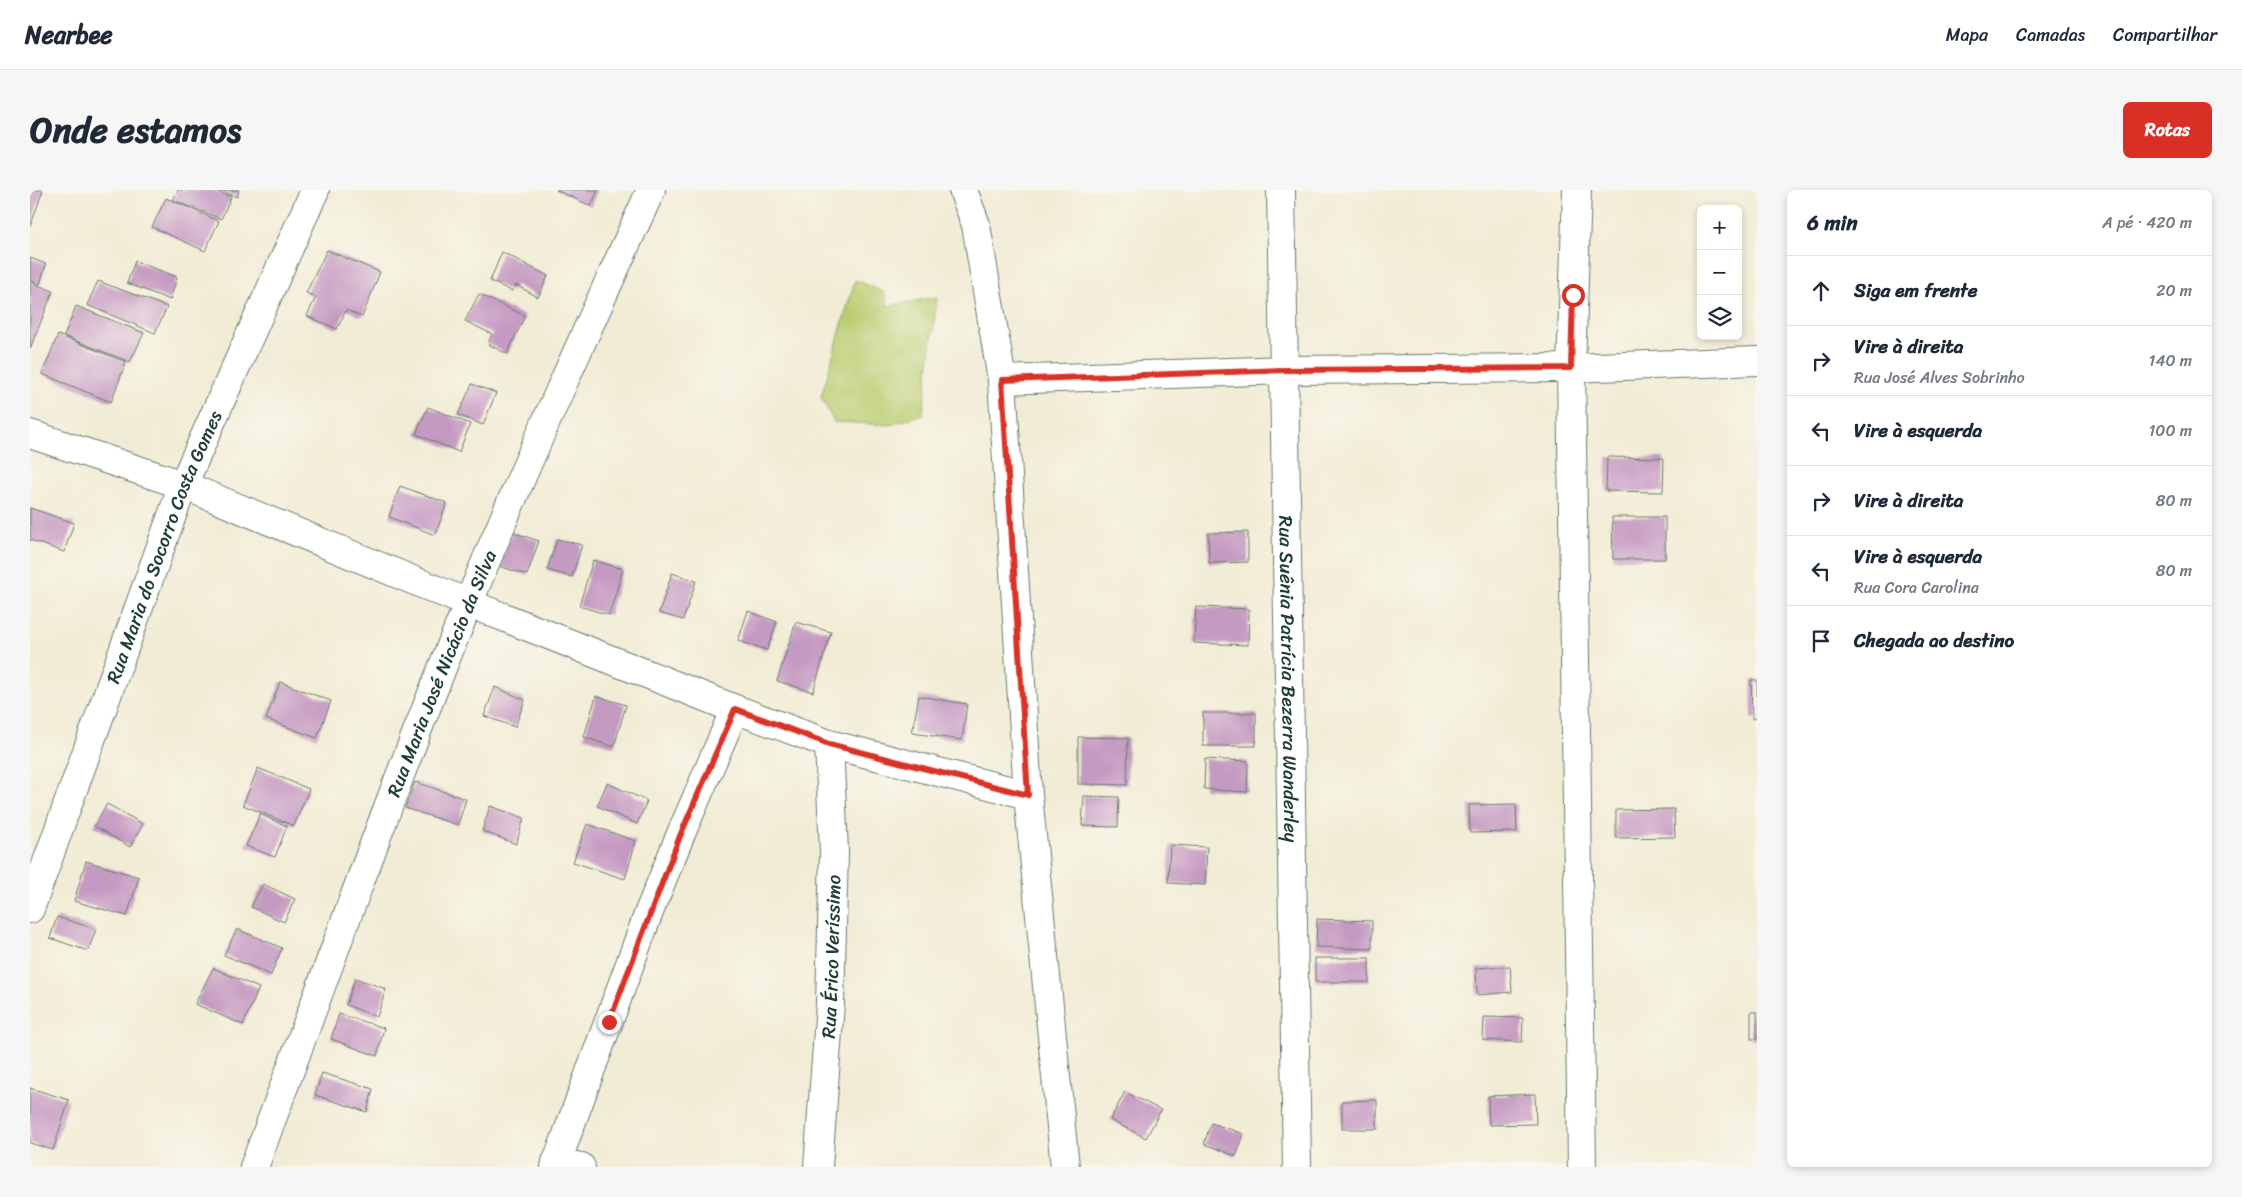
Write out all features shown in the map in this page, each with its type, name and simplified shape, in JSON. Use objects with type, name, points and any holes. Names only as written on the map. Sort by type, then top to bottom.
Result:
[{"type":"street","name":"Rua Maria do Socorro Costa Gomes","points":[[30,909],[183,485],[315,190]]},
{"type":"street","name":"Rua Maria José Nicácio da Silva","points":[[254,1167],[386,810],[468,603],[563,382],[651,190]]},
{"type":"street","points":[[963,190],[976,226],[1002,380],[1028,795],[1065,1167]]},
{"type":"street","name":"Rua Suênia Patrícia Bezerra Wanderley","points":[[1281,190],[1297,1167]]},
{"type":"street","points":[[1577,190],[1571,368],[1582,1167]]},
{"type":"street","points":[[1002,380],[1284,370],[1571,368],[1757,361]]},
{"type":"street","points":[[30,434],[183,485],[468,603],[735,709],[829,744],[1028,795]]},
{"type":"street","points":[[564,1165],[653,904],[735,709]]},
{"type":"street","name":"Rua Érico Veríssimo","points":[[818,1167],[830,1004],[834,851],[829,744]]},
{"type":"green space","points":[[855,280],[884,292],[888,306],[937,297],[923,414],[890,425],[834,422],[821,397]]},
{"type":"building","points":[[30,190],[43,190],[30,227]]},
{"type":"building","points":[[178,190],[213,190],[231,197],[221,219],[173,200]]},
{"type":"building","points":[[219,190],[239,190],[237,197]]},
{"type":"building","points":[[556,190],[598,190],[591,206]]},
{"type":"building","points":[[166,198],[219,221],[205,251],[152,227]]},
{"type":"building","points":[[327,250],[380,272],[362,317],[346,310],[337,329],[307,316],[316,297],[306,293]]},
{"type":"building","points":[[502,252],[548,276],[538,297],[516,285],[512,291],[490,281]]},
{"type":"building","points":[[30,258],[46,264],[40,284],[30,280]]},
{"type":"building","points":[[135,261],[177,277],[170,300],[127,283]]},
{"type":"building","points":[[98,281],[167,307],[155,333],[87,305]]},
{"type":"building","points":[[30,282],[53,291],[30,349]]},
{"type":"building","points":[[479,294],[525,316],[507,354],[488,344],[492,334],[465,321]]},
{"type":"building","points":[[76,306],[144,333],[130,362],[64,336]]},
{"type":"building","points":[[58,335],[126,362],[111,402],[42,374]]},
{"type":"building","points":[[472,384],[496,393],[483,425],[458,415]]},
{"type":"building","points":[[428,407],[470,424],[459,452],[416,434]]},
{"type":"building","points":[[1607,457],[1664,458],[1663,492],[1606,491]]},
{"type":"building","points":[[400,486],[447,503],[435,535],[389,517]]},
{"type":"building","points":[[30,508],[74,523],[64,552],[30,540]]},
{"type":"building","points":[[1612,517],[1665,517],[1665,559],[1613,559]]},
{"type":"building","points":[[512,532],[539,541],[527,575],[499,566]]},
{"type":"building","points":[[1248,532],[1248,562],[1209,563],[1208,533]]},
{"type":"building","points":[[557,539],[582,545],[572,577],[547,570]]},
{"type":"building","points":[[593,560],[623,569],[609,615],[579,606]]},
{"type":"building","points":[[672,573],[696,581],[683,620],[659,613]]},
{"type":"building","points":[[1196,607],[1249,609],[1248,645],[1194,643]]},
{"type":"building","points":[[748,611],[777,622],[767,650],[738,641]]},
{"type":"building","points":[[796,622],[831,632],[813,692],[777,681]]},
{"type":"building","points":[[1751,680],[1757,680],[1757,718],[1752,719]]},
{"type":"building","points":[[280,682],[331,701],[317,738],[266,719]]},
{"type":"building","points":[[495,687],[525,700],[515,727],[484,716]]},
{"type":"building","points":[[596,696],[626,705],[614,747],[584,737]]},
{"type":"building","points":[[919,696],[967,704],[962,740],[912,733]]},
{"type":"building","points":[[1203,713],[1256,713],[1256,746],[1203,746]]},
{"type":"building","points":[[1078,737],[1128,738],[1127,785],[1078,784]]},
{"type":"building","points":[[1205,759],[1248,761],[1247,792],[1204,789]]},
{"type":"building","points":[[258,768],[309,789],[294,826],[243,805]]},
{"type":"building","points":[[415,782],[466,799],[458,825],[405,808]]},
{"type":"building","points":[[607,783],[647,801],[637,824],[597,806]]},
{"type":"building","points":[[1084,796],[1119,797],[1118,827],[1082,826]]},
{"type":"building","points":[[107,804],[143,824],[130,847],[94,826]]},
{"type":"building","points":[[1516,804],[1517,832],[1470,833],[1469,805]]},
{"type":"building","points":[[490,806],[524,818],[516,844],[482,831]]},
{"type":"building","points":[[1674,809],[1675,837],[1616,838],[1616,810]]},
{"type":"building","points":[[260,814],[287,826],[275,857],[246,846]]},
{"type":"building","points":[[587,824],[636,841],[625,879],[573,862]]},
{"type":"building","points":[[1170,845],[1207,847],[1205,885],[1168,883]]},
{"type":"building","points":[[86,861],[139,877],[127,916],[74,901]]},
{"type":"building","points":[[263,884],[295,899],[284,922],[251,907]]},
{"type":"building","points":[[57,917],[96,929],[88,951],[50,938]]},
{"type":"building","points":[[1317,919],[1372,921],[1372,949],[1316,947]]},
{"type":"building","points":[[237,929],[282,948],[271,975],[224,955]]},
{"type":"building","points":[[1315,958],[1369,958],[1369,982],[1315,982]]},
{"type":"building","points":[[1510,966],[1512,992],[1477,995],[1476,968]]},
{"type":"building","points":[[213,968],[259,988],[243,1025],[195,1004]]},
{"type":"building","points":[[355,978],[386,989],[377,1017],[346,1005]]},
{"type":"building","points":[[1751,1012],[1757,1012],[1757,1039],[1751,1039]]},
{"type":"building","points":[[339,1014],[384,1028],[377,1056],[331,1039]]},
{"type":"building","points":[[1484,1017],[1523,1018],[1522,1042],[1483,1040]]},
{"type":"building","points":[[322,1073],[373,1089],[367,1112],[315,1095]]},
{"type":"building","points":[[30,1088],[69,1100],[53,1150],[30,1143]]},
{"type":"building","points":[[1125,1092],[1161,1110],[1146,1138],[1110,1120]]},
{"type":"building","points":[[1535,1094],[1536,1124],[1489,1125],[1488,1096]]},
{"type":"building","points":[[1377,1100],[1377,1129],[1342,1129],[1342,1101]]},
{"type":"building","points":[[1211,1123],[1244,1134],[1236,1156],[1204,1144]]},
{"type":"route","points":[[609,1022],[680,836],[735,709],[829,744],[1028,795],[1002,380],[1284,370],[1571,368],[1573,295]]}]
